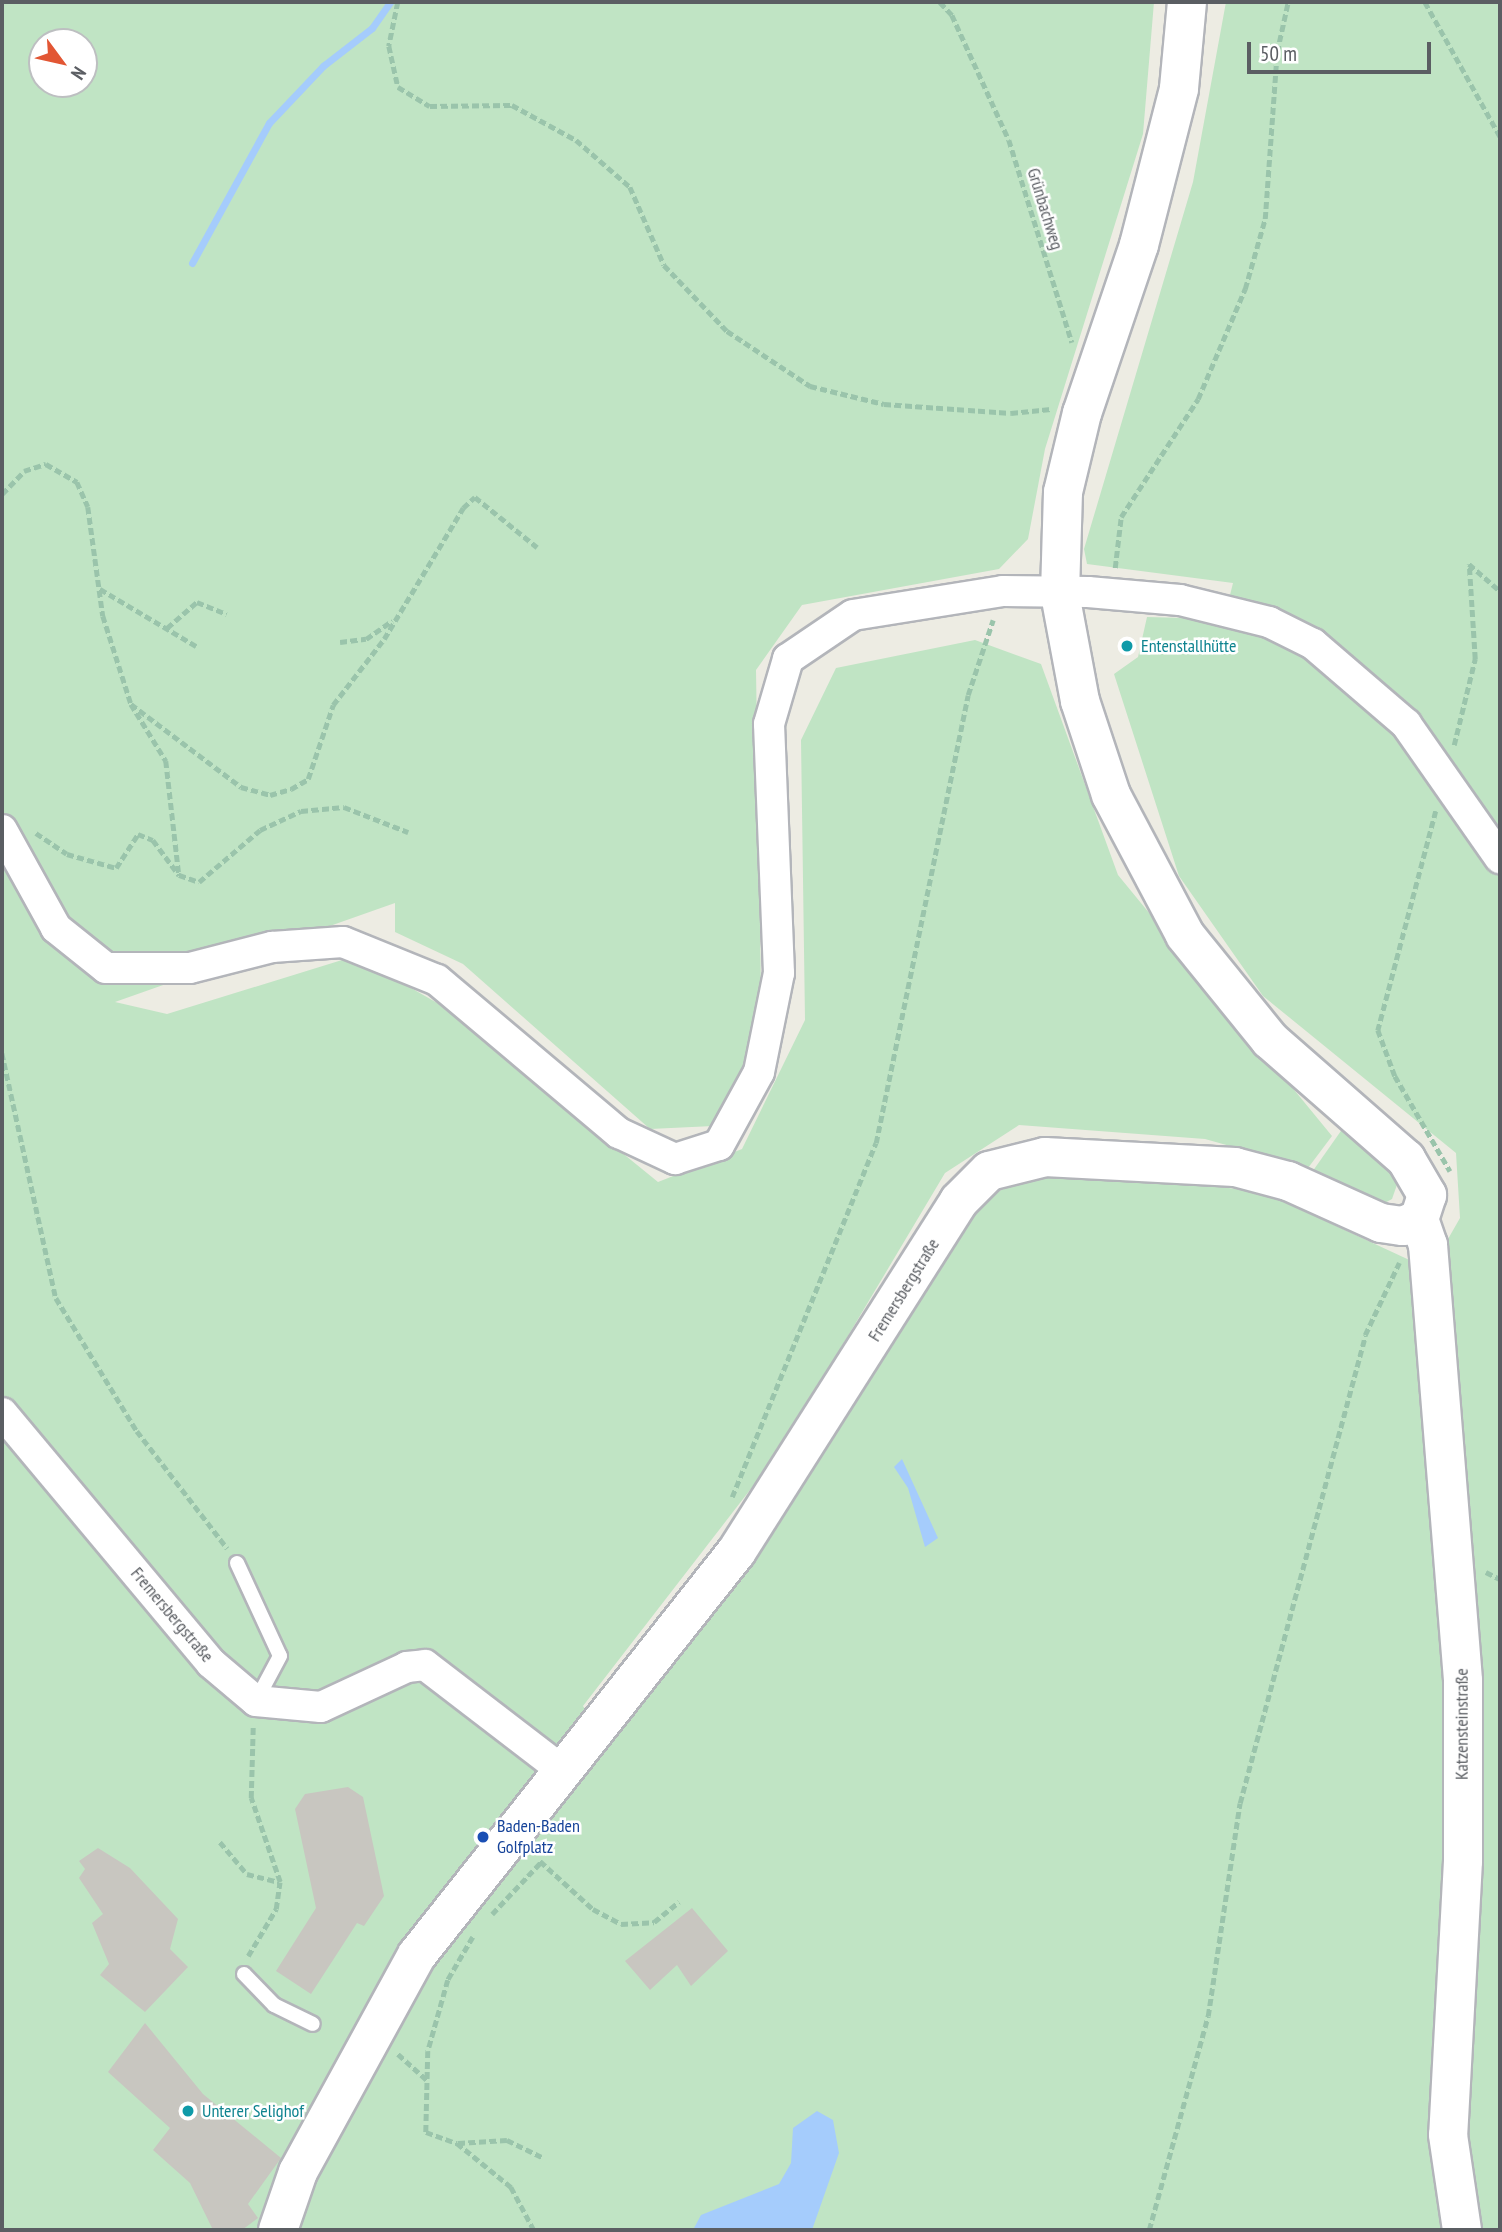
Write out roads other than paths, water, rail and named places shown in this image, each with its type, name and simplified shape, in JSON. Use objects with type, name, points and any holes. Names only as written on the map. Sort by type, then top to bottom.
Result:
[{"type":"main road","name":"Katzensteinstraße","points":[[1187,2],[1179,89],[1159,167],[1063,492],[1060,594],[1080,701],[1111,795],[1185,935],[1270,1040],[1406,1158],[1427,1195],[1423,1232],[1463,1681],[1463,1861],[1448,2135],[1462,2230]]},
{"type":"main road","name":"Fremersbergstraße","points":[[278,2230],[298,2172],[417,1955],[737,1551],[959,1201],[989,1171],[1045,1157],[1235,1167],[1288,1181],[1381,1223],[1423,1232]]},
{"type":"street","points":[[16,830],[56,928],[106,968],[190,968],[272,947],[343,942],[437,980],[619,1133],[675,1158],[719,1145],[759,1072],[779,973],[769,724],[788,659],[853,615],[1003,591],[1112,593],[1225,609],[1313,644],[1406,724],[1500,858]]},
{"type":"street","name":"Fremersbergstraße","points":[[2,1413],[211,1663],[256,1702]]},
{"type":"street","points":[[256,1702],[321,1707],[407,1667],[425,1665],[563,1771]]},
{"type":"lane","points":[[237,1563],[280,1656],[256,1702]]},
{"type":"lane","points":[[244,1974],[274,2005],[313,2024]]},
{"type":"water","points":[[902,1459],[938,1538],[925,1547],[908,1488],[894,1467]]},
{"type":"water","points":[[817,2111],[833,2120],[839,2153],[812,2230],[693,2230],[701,2215],[779,2184],[791,2163],[793,2128]]},
{"type":"waterway","points":[[192,263],[269,123],[323,66],[372,28],[390,2]]},
{"type":"place","name":"Entenstallhütte","points":[[1127,646]]},
{"type":"place","name":"Baden-Baden Golfplatz","points":[[483,1837]]},
{"type":"place","name":"Unterer Selighof","points":[[188,2111]]}]
